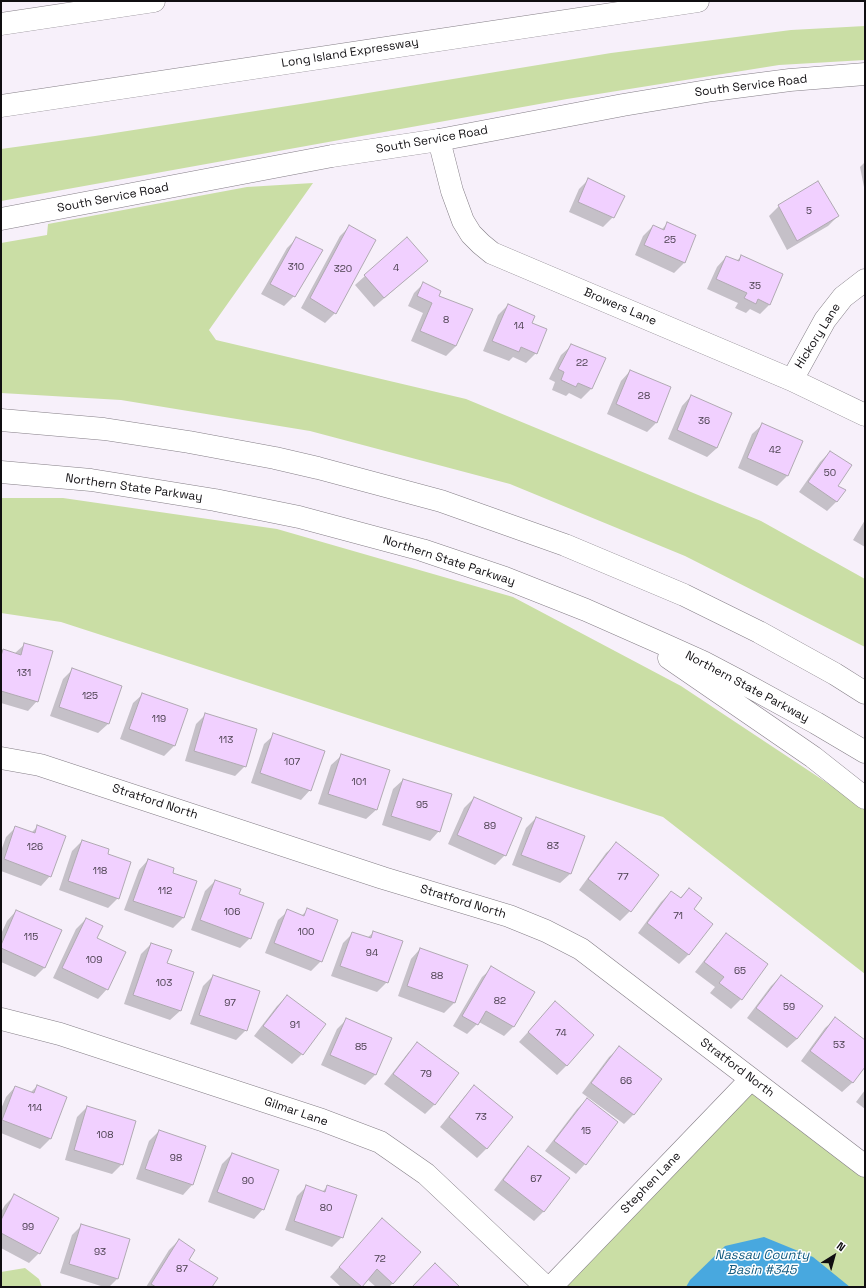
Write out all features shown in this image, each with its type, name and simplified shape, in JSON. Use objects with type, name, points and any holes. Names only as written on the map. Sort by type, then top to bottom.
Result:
[{"type":"main road","points":[[1,24],[154,1]]},
{"type":"main road","name":"Long Island Expressway","points":[[1,106],[698,1]]},
{"type":"main road","name":"South Service Road","points":[[1,219],[324,158],[439,140],[623,104],[790,80],[865,74]]},
{"type":"main road","name":"Browers Lane","points":[[439,140],[452,191],[463,220],[476,239],[492,253],[792,380],[865,415]]},
{"type":"main road","name":"Hickory Lane","points":[[792,380],[825,320],[843,297],[865,280]]},
{"type":"main road","points":[[1,420],[104,430],[196,443],[318,468],[441,501],[565,545],[644,578],[759,632],[835,674],[865,693]]},
{"type":"main road","name":"Northern State Parkway","points":[[1,472],[91,480],[215,500],[299,517],[382,539],[465,564],[586,610],[703,662],[816,723],[865,752]]},
{"type":"main road","points":[[624,626],[813,757],[865,798]]},
{"type":"main road","points":[[835,674],[865,686]]},
{"type":"main road","name":"Stratford North","points":[[1,758],[40,765],[383,878],[509,916],[546,931],[580,949],[865,1166]]},
{"type":"main road","name":"Gilmar Lane","points":[[1,1019],[68,1037],[322,1120],[380,1142],[426,1174],[546,1287]]},
{"type":"main road","name":"Stephen Lane","points":[[551,1287],[751,1079]]},
{"type":"green space","points":[[865,26],[865,60],[779,65],[567,99],[1,201],[1,149],[307,103],[611,53],[791,30]]},
{"type":"green space","points":[[313,183],[209,330],[216,340],[466,399],[761,521],[865,579],[865,647],[685,556],[510,484],[310,431],[121,400],[1,393],[1,243],[47,235],[48,224],[247,187]]},
{"type":"green space","points":[[1,498],[63,498],[277,529],[513,597],[681,686],[865,808],[865,974],[663,817],[61,622],[1,613]]},
{"type":"green space","points":[[751,1079],[865,1166],[865,1287],[551,1287]]},
{"type":"green space","points":[[25,1268],[39,1279],[42,1287],[1,1287],[1,1272]]},
{"type":"water","name":"Nassau County Basin #345","points":[[764,1237],[813,1257],[850,1287],[686,1287],[690,1280],[725,1246]]},
{"type":"building","points":[[588,178],[625,196],[614,218],[578,202]]},
{"type":"building","points":[[818,181],[839,216],[797,241],[778,205]]},
{"type":"building","points":[[667,222],[696,235],[685,263],[644,245],[653,225],[664,230]]},
{"type":"building","points":[[349,225],[376,240],[336,314],[310,298]]},
{"type":"building","points":[[296,237],[323,250],[295,297],[270,284]]},
{"type":"building","points":[[407,237],[428,261],[384,298],[364,275]]},
{"type":"building","points":[[741,255],[783,274],[770,305],[758,299],[756,304],[744,298],[747,293],[716,279],[726,256],[739,261]]},
{"type":"building","points":[[423,282],[441,291],[439,296],[473,309],[456,346],[420,331],[432,303],[417,296]]},
{"type":"building","points":[[508,304],[535,316],[532,323],[547,329],[537,354],[521,347],[519,352],[492,341]]},
{"type":"building","points":[[571,344],[606,358],[592,389],[578,383],[576,387],[561,380],[564,372],[558,369]]},
{"type":"building","points":[[630,370],[671,387],[657,423],[616,404]]},
{"type":"building","points":[[691,395],[732,413],[717,448],[677,430]]},
{"type":"building","points":[[762,423],[803,441],[788,476],[747,458]]},
{"type":"building","points":[[830,451],[852,465],[838,486],[846,490],[837,502],[808,482]]},
{"type":"building","points":[[24,643],[53,651],[38,702],[1,691],[1,656],[3,649],[21,655]]},
{"type":"building","points":[[72,668],[122,686],[109,724],[59,707]]},
{"type":"building","points":[[142,693],[188,709],[175,746],[129,729]]},
{"type":"building","points":[[205,713],[257,729],[246,767],[194,751]]},
{"type":"building","points":[[273,733],[325,751],[311,791],[260,773]]},
{"type":"building","points":[[341,754],[390,770],[377,810],[328,794]]},
{"type":"building","points":[[403,779],[452,794],[440,832],[391,816]]},
{"type":"building","points":[[474,797],[522,818],[506,856],[457,835]]},
{"type":"building","points":[[536,817],[585,836],[571,874],[521,855]]},
{"type":"building","points":[[37,825],[66,836],[51,877],[4,859],[15,826],[35,833]]},
{"type":"building","points":[[82,840],[109,849],[108,854],[131,862],[119,899],[68,881]]},
{"type":"building","points":[[616,842],[659,875],[631,912],[588,879]]},
{"type":"building","points":[[148,859],[174,868],[173,873],[197,881],[184,918],[133,901]]},
{"type":"building","points":[[215,880],[241,889],[239,894],[264,903],[251,939],[200,920]]},
{"type":"building","points":[[689,888],[702,898],[694,909],[713,924],[689,955],[647,923],[671,891],[681,898]]},
{"type":"building","points":[[307,908],[338,920],[322,962],[274,943],[287,909],[304,916]]},
{"type":"building","points":[[16,910],[62,930],[45,968],[1,948]]},
{"type":"building","points":[[86,918],[103,926],[97,938],[126,952],[108,990],[62,968]]},
{"type":"building","points":[[373,931],[403,941],[388,983],[340,966],[352,932],[371,938]]},
{"type":"building","points":[[726,933],[768,964],[742,1000],[719,983],[724,977],[704,962]]},
{"type":"building","points":[[151,943],[172,950],[167,963],[194,972],[181,1011],[133,995]]},
{"type":"building","points":[[420,948],[468,965],[455,1003],[407,986]]},
{"type":"building","points":[[491,966],[535,992],[514,1027],[486,1011],[478,1025],[462,1016]]},
{"type":"building","points":[[213,975],[260,991],[247,1031],[199,1015]]},
{"type":"building","points":[[781,975],[823,1006],[797,1039],[756,1008]]},
{"type":"building","points":[[287,995],[326,1024],[303,1055],[263,1026]]},
{"type":"building","points":[[555,1001],[594,1035],[567,1066],[528,1032]]},
{"type":"building","points":[[835,1017],[865,1040],[865,1067],[853,1083],[810,1051]]},
{"type":"building","points":[[346,1018],[392,1038],[376,1075],[330,1055]]},
{"type":"building","points":[[417,1042],[459,1073],[435,1105],[393,1074]]},
{"type":"building","points":[[619,1046],[662,1079],[634,1115],[591,1083]]},
{"type":"building","points":[[37,1085],[67,1097],[51,1139],[2,1120],[15,1086],[34,1093]]},
{"type":"building","points":[[474,1085],[513,1117],[487,1149],[449,1117]]},
{"type":"building","points":[[587,1098],[618,1122],[586,1165],[554,1141]]},
{"type":"building","points":[[87,1106],[136,1121],[123,1165],[74,1150]]},
{"type":"building","points":[[159,1130],[206,1146],[193,1185],[145,1169]]},
{"type":"building","points":[[528,1146],[570,1178],[544,1212],[503,1180]]},
{"type":"building","points":[[232,1153],[279,1170],[264,1210],[217,1192]]},
{"type":"building","points":[[306,1185],[325,1192],[327,1185],[357,1195],[343,1238],[294,1221]]},
{"type":"building","points":[[14,1194],[59,1218],[40,1254],[1,1233],[1,1220]]},
{"type":"building","points":[[382,1218],[421,1252],[393,1284],[377,1269],[362,1287],[339,1267]]},
{"type":"building","points":[[81,1224],[130,1239],[118,1279],[69,1264]]},
{"type":"building","points":[[179,1239],[195,1250],[189,1260],[218,1278],[212,1287],[156,1287],[151,1284]]},
{"type":"building","points":[[435,1263],[460,1287],[412,1287]]}]
